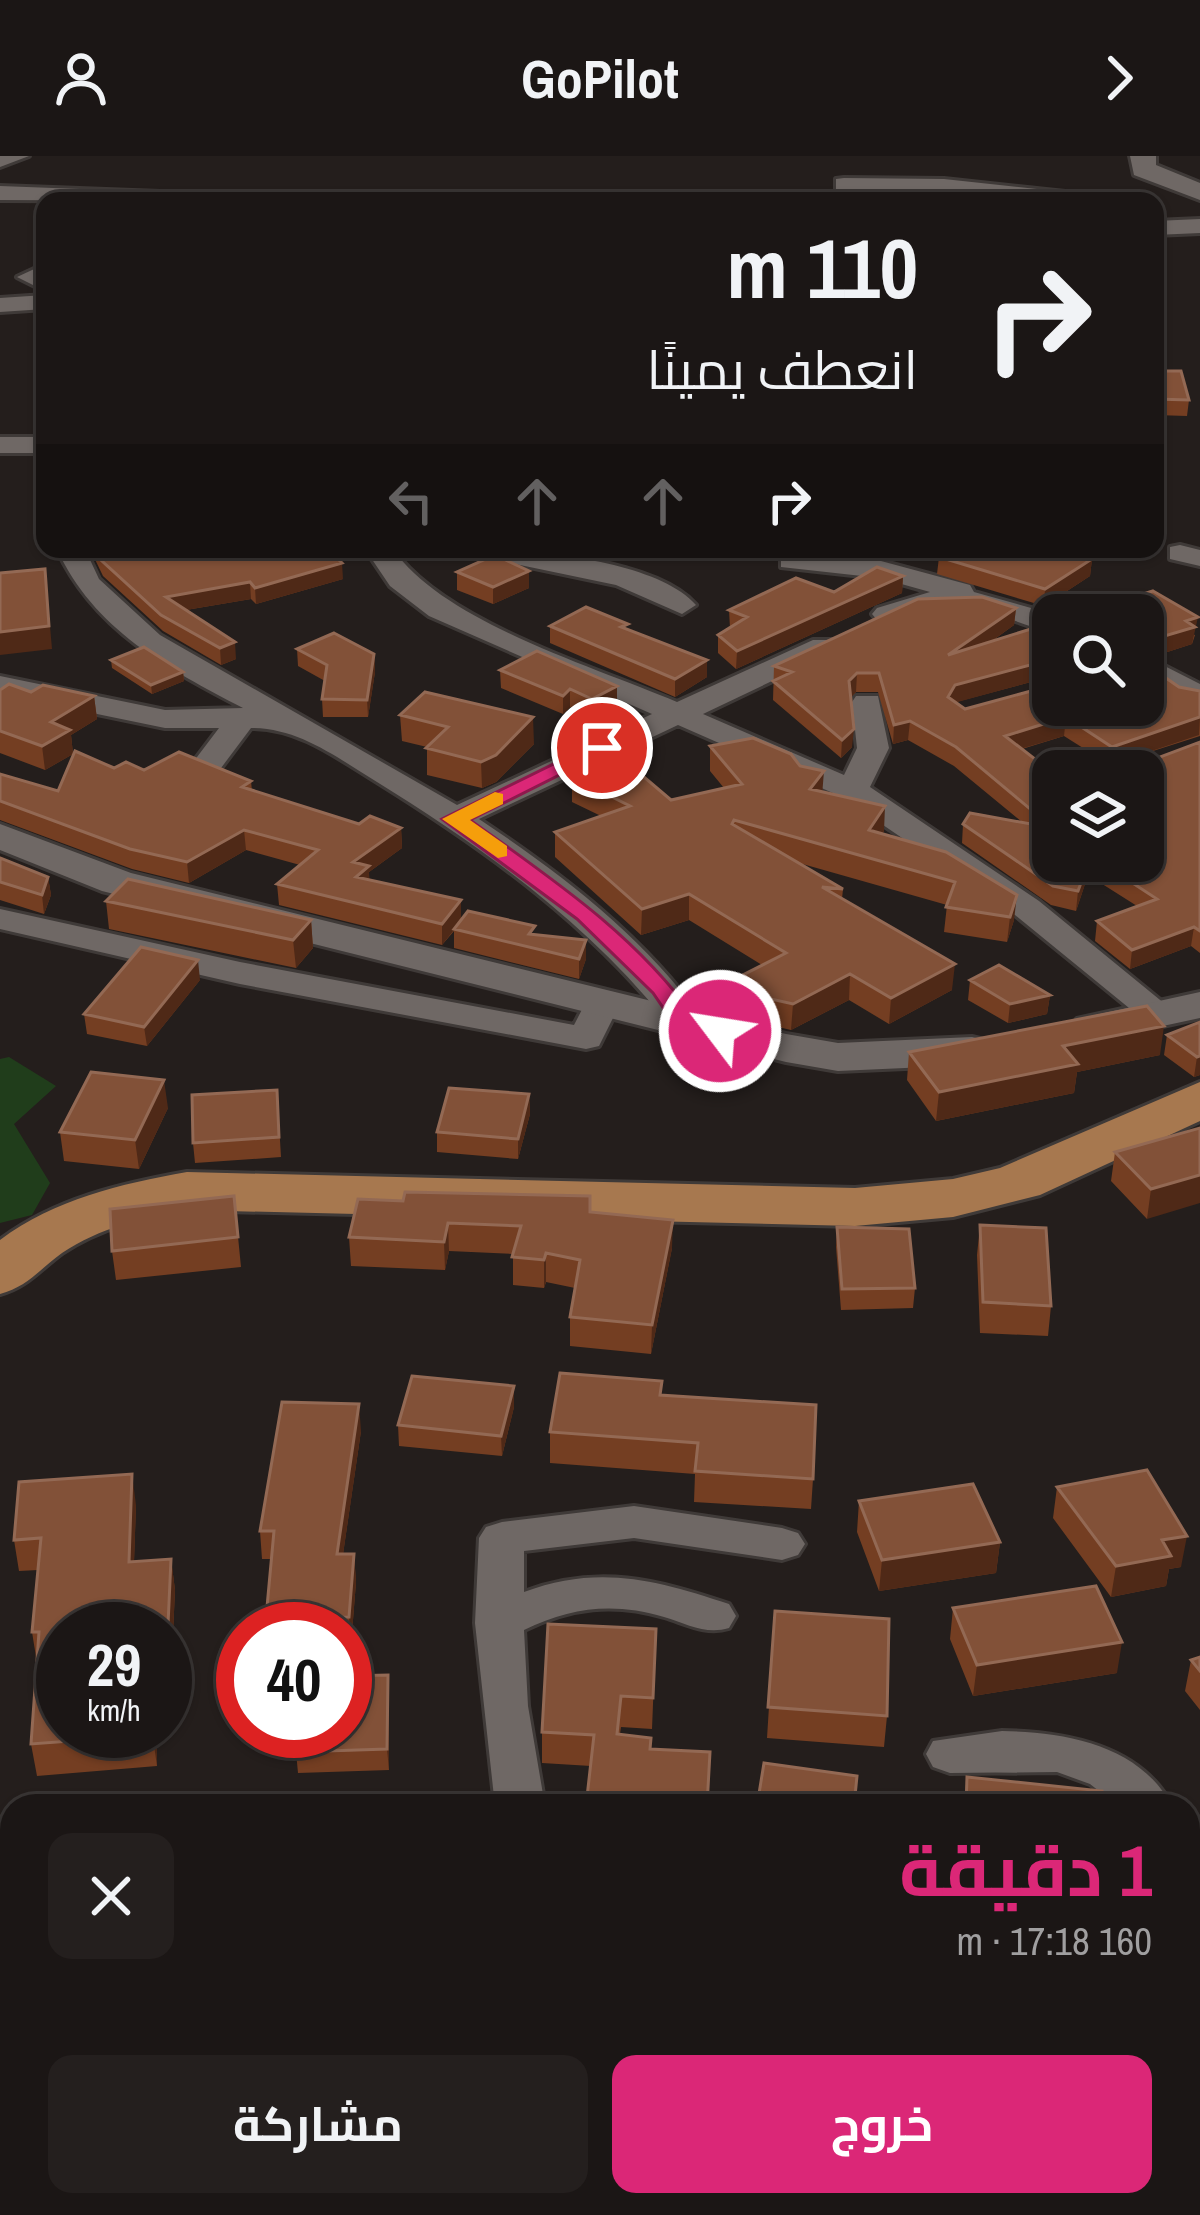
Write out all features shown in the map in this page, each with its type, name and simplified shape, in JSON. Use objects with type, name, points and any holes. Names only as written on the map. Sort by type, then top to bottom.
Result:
[{"type":"main road","points":[[0,1274],[30,1244],[87,1214],[131,1199],[187,1191],[735,1208],[855,1207],[953,1198],[1076,1160],[1200,1100]]},
{"type":"street","points":[[0,160],[18,156]]},
{"type":"street","points":[[1136,158],[1159,179],[1200,192]]},
{"type":"street","points":[[844,184],[1000,192]]},
{"type":"street","points":[[0,193],[36,194]]},
{"type":"street","points":[[1164,228],[1200,226]]},
{"type":"street","points":[[0,305],[36,303]]},
{"type":"street","points":[[0,445],[36,445]]},
{"type":"street","points":[[385,558],[400,580],[439,610],[853,790],[1179,1009]]},
{"type":"street","points":[[526,558],[624,578],[682,605]]},
{"type":"street","points":[[791,561],[881,570],[1032,617]]},
{"type":"street","points":[[70,566],[92,596],[135,632],[453,819],[585,914],[662,988],[686,1023]]},
{"type":"street","points":[[453,819],[907,605],[931,598],[982,599]]},
{"type":"street","points":[[1164,676],[1200,697]]},
{"type":"street","points":[[0,685],[141,716],[289,719]]},
{"type":"street","points":[[853,790],[873,748],[867,702]]},
{"type":"street","points":[[210,760],[244,717]]},
{"type":"street","points":[[0,836],[117,882],[602,1004],[838,1057],[899,1057],[1039,1040],[1179,1009]]},
{"type":"street","points":[[0,919],[240,973],[586,1038],[602,1004]]},
{"type":"street","points":[[517,1794],[505,1736],[498,1622],[502,1538],[634,1522],[782,1544]]},
{"type":"street","points":[[498,1622],[578,1589],[644,1592],[713,1616]]},
{"type":"street","points":[[950,1754],[1007,1746],[1093,1762],[1132,1794]]},
{"type":"green space","points":[[9,1057],[56,1086],[14,1124],[50,1183],[32,1215],[0,1223],[0,1059]]},
{"type":"building","points":[[1164,371],[1181,371],[1189,400],[1164,399]]},
{"type":"building","points":[[337,558],[342,563],[255,588],[250,582],[166,597],[235,642],[220,648],[161,615],[101,560]]},
{"type":"building","points":[[488,558],[501,558],[529,571],[493,587],[457,572]]},
{"type":"building","points":[[942,558],[1092,559],[1045,589]]},
{"type":"building","points":[[877,567],[903,576],[737,651],[718,635],[747,617],[729,610],[796,578],[834,592]]},
{"type":"building","points":[[45,569],[49,626],[0,632],[0,573]]},
{"type":"building","points":[[982,597],[1016,608],[948,655],[1032,629],[1032,665],[955,685],[948,697],[965,709],[1032,691],[1032,726],[1037,726],[1005,736],[1032,757],[1032,810],[956,747],[910,721],[894,725],[879,673],[857,673],[849,681],[854,729],[842,740],[773,681],[792,672],[774,666],[918,599]]},
{"type":"building","points":[[1164,597],[1198,617],[1186,621],[1195,627],[1164,636]]},
{"type":"building","points":[[586,607],[628,624],[621,627],[707,660],[675,679],[550,626]]},
{"type":"building","points":[[334,633],[374,654],[367,700],[322,699],[327,665],[297,649]]},
{"type":"building","points":[[144,647],[183,672],[151,685],[111,660]]},
{"type":"building","points":[[537,651],[617,686],[592,699],[570,689],[563,696],[500,670]]},
{"type":"building","points":[[1164,677],[1179,687],[1200,691],[1200,717],[1112,747],[1080,726],[1164,726]]},
{"type":"building","points":[[9,684],[31,692],[43,685],[94,696],[51,722],[70,730],[42,746],[0,731],[0,690]]},
{"type":"building","points":[[425,692],[533,717],[496,755],[481,762],[426,748],[448,727],[400,715]]},
{"type":"building","points":[[753,738],[791,754],[800,766],[824,771],[810,789],[885,806],[869,830],[946,852],[1017,895],[1010,917],[946,907],[955,882],[734,820],[732,824],[843,889],[822,887],[955,964],[891,998],[850,974],[793,1004],[753,995],[731,981],[786,953],[689,894],[642,909],[555,832],[630,806],[572,777],[617,754],[671,800],[742,784],[710,746]]},
{"type":"building","points":[[1200,742],[1200,931],[1194,927],[1132,950],[1097,921],[1157,899],[1131,882],[1164,882],[1164,756]]},
{"type":"building","points":[[75,751],[114,768],[126,762],[144,770],[179,752],[251,781],[242,787],[359,824],[370,816],[401,828],[353,862],[369,866],[356,877],[461,900],[442,924],[277,884],[318,850],[244,830],[187,862],[130,849],[0,801],[0,774],[58,791]]},
{"type":"building","points":[[970,813],[1032,824],[1032,872],[963,824]]},
{"type":"building","points":[[0,858],[48,877],[42,895],[0,882]]},
{"type":"building","points":[[128,879],[311,920],[293,940],[106,901]]},
{"type":"building","points":[[1047,882],[1081,882],[1078,891]]},
{"type":"building","points":[[468,911],[535,926],[529,934],[586,940],[579,959],[454,929]]},
{"type":"building","points":[[141,947],[198,960],[144,1027],[84,1014]]},
{"type":"building","points":[[999,965],[1050,995],[1010,1004],[970,980]]},
{"type":"building","points":[[1147,1006],[1164,1026],[1063,1046],[1078,1064],[939,1092],[909,1052]]},
{"type":"building","points":[[1200,1022],[1200,1056],[1167,1035]]},
{"type":"building","points":[[91,1072],[164,1080],[135,1140],[60,1132]]},
{"type":"building","points":[[449,1088],[529,1094],[518,1139],[437,1132]]},
{"type":"building","points":[[277,1090],[279,1137],[193,1143],[192,1095]]},
{"type":"building","points":[[1200,1128],[1200,1175],[1151,1189],[1115,1152]]},
{"type":"building","points":[[405,1192],[590,1196],[590,1212],[673,1220],[652,1325],[570,1317],[580,1260],[546,1253],[544,1260],[512,1257],[521,1226],[448,1223],[444,1242],[349,1237],[358,1199],[403,1201]]},
{"type":"building","points":[[234,1196],[238,1237],[112,1251],[110,1209]]},
{"type":"building","points":[[980,1225],[1046,1228],[1051,1306],[983,1302]]},
{"type":"building","points":[[837,1227],[909,1229],[915,1288],[842,1289]]},
{"type":"building","points":[[560,1373],[662,1381],[660,1395],[816,1405],[813,1479],[695,1471],[698,1443],[550,1432]]},
{"type":"building","points":[[412,1376],[514,1386],[501,1436],[398,1425]]},
{"type":"building","points":[[282,1402],[359,1404],[337,1554],[354,1554],[350,1602],[267,1602],[274,1531],[260,1531]]},
{"type":"building","points":[[1147,1470],[1187,1536],[1162,1540],[1171,1556],[1116,1566],[1057,1487]]},
{"type":"building","points":[[132,1474],[129,1562],[171,1559],[169,1602],[36,1602],[36,1632],[32,1632],[41,1538],[14,1540],[19,1482]]},
{"type":"building","points":[[973,1484],[1000,1542],[882,1560],[859,1501]]},
{"type":"building","points":[[1096,1586],[1122,1642],[977,1665],[953,1608]]},
{"type":"building","points":[[775,1611],[889,1619],[887,1716],[768,1707]]},
{"type":"building","points":[[548,1624],[656,1629],[653,1698],[621,1696],[617,1734],[651,1738],[650,1749],[710,1752],[708,1794],[587,1794],[594,1735],[542,1732]]},
{"type":"building","points":[[36,1674],[36,1744],[31,1744]]},
{"type":"building","points":[[372,1675],[388,1675],[387,1749],[372,1749]]},
{"type":"building","points":[[764,1763],[857,1776],[855,1794],[759,1794]]},
{"type":"building","points":[[967,1777],[1102,1791],[1102,1794],[966,1794]]},
{"type":"slow traffic","points":[[495,799],[453,819],[498,851]]},
{"type":"route","points":[[602,748],[453,819],[585,914],[662,988],[686,1023],[720,1031]]}]
